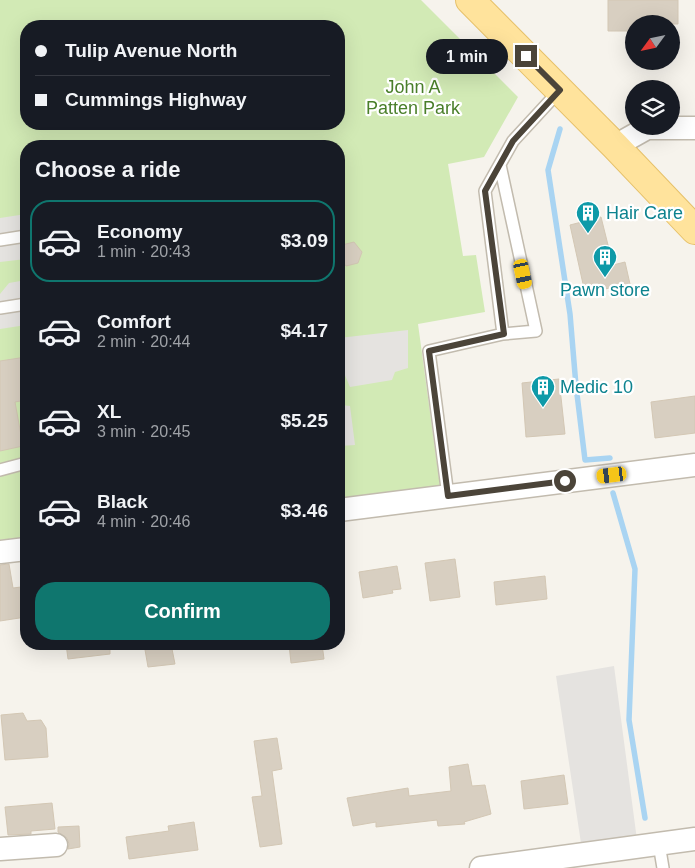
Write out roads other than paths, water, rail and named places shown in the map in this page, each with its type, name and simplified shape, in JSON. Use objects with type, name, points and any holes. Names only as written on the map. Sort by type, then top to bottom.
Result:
[{"type":"main road","points":[[470,0],[615,146],[695,230]]},
{"type":"street","points":[[615,146],[647,128],[695,128]]},
{"type":"street","points":[[345,509],[695,465]]},
{"type":"street","points":[[0,552],[20,550]]},
{"type":"street","points":[[481,868],[568,862],[659,844],[695,840]]},
{"type":"street","points":[[0,849],[56,846]]},
{"type":"lane","points":[[504,334],[485,191],[513,141],[560,90]]},
{"type":"lane","points":[[448,496],[429,351],[504,334],[536,331],[500,165]]},
{"type":"lane","points":[[0,240],[20,237]]},
{"type":"lane","points":[[0,308],[20,305]]},
{"type":"lane","points":[[0,470],[20,465]]},
{"type":"lane","points":[[659,844],[663,868]]},
{"type":"waterway","points":[[560,129],[548,170],[570,314],[585,460],[610,458]]},
{"type":"waterway","points":[[613,493],[635,569],[629,720],[645,818]]},
{"type":"place","name":"Hair Care","points":[[588,234]]},
{"type":"place","name":"Pawn store","points":[[605,278]]},
{"type":"place","name":"Medic 10","points":[[543,408]]},
{"type":"park label","name":"John A Patten Park","points":[[413,97]]}]
